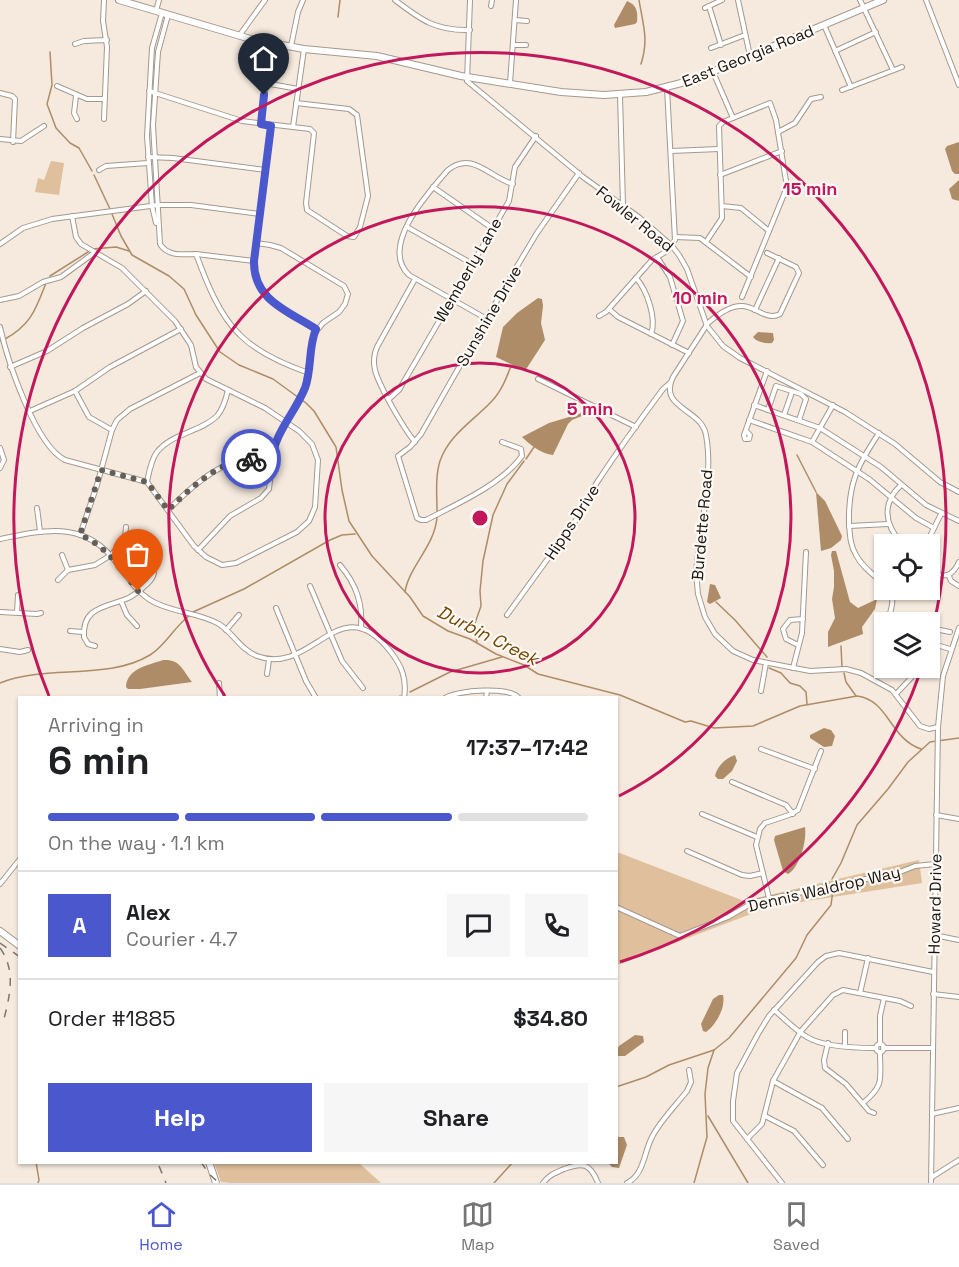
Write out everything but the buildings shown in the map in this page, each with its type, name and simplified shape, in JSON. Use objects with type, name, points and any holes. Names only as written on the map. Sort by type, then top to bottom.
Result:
[{"type":"main road","name":"East Georgia Road","points":[[119,0],[239,37],[271,44],[377,56],[467,76],[571,93],[620,95],[668,88],[713,72],[883,0]]},
{"type":"main road","points":[[0,931],[18,944]]},
{"type":"main road","points":[[210,1164],[216,1183]]},
{"type":"street","points":[[104,0],[103,21],[107,40],[104,119]]},
{"type":"street","points":[[158,229],[154,157],[155,93],[162,13],[159,0]]},
{"type":"street","points":[[239,37],[265,0]]},
{"type":"street","points":[[291,47],[298,12],[303,0]]},
{"type":"street","points":[[396,0],[434,26],[453,30],[470,30]]},
{"type":"street","points":[[467,76],[471,0]]},
{"type":"street","points":[[491,6],[492,0]]},
{"type":"street","points":[[510,84],[516,0]]},
{"type":"street","points":[[721,45],[707,7],[722,0]]},
{"type":"street","points":[[738,0],[750,56]]},
{"type":"street","points":[[860,0],[893,70]]},
{"type":"street","points":[[926,0],[959,85]]},
{"type":"street","points":[[162,13],[152,48],[147,136],[152,206],[160,244],[173,254],[196,254],[254,261]]},
{"type":"street","points":[[515,20],[526,21]]},
{"type":"street","points":[[824,25],[851,87]]},
{"type":"street","points":[[835,51],[876,32]]},
{"type":"street","points":[[711,48],[745,35]]},
{"type":"street","points":[[75,44],[84,41],[107,40]]},
{"type":"street","points":[[261,124],[271,44]]},
{"type":"street","points":[[514,45],[525,45]]},
{"type":"street","points":[[293,127],[304,49]]},
{"type":"street","points":[[842,90],[902,67]]},
{"type":"street","points":[[713,72],[733,118]]},
{"type":"street","name":"Fowler Road","points":[[467,76],[469,84],[672,246],[687,269],[707,326],[726,349],[833,405],[879,433],[940,482],[959,492]]},
{"type":"street","points":[[266,83],[298,89]]},
{"type":"street","points":[[57,86],[76,96],[87,99],[104,99]]},
{"type":"street","points":[[599,316],[609,309],[657,257],[672,246],[675,237],[668,88]]},
{"type":"street","points":[[149,91],[233,118],[271,126],[310,129],[314,133],[307,210],[347,236],[354,237],[360,227],[368,196],[357,115],[349,109],[296,103]]},
{"type":"street","points":[[0,93],[15,99],[13,141]]},
{"type":"street","points":[[620,95],[623,205]]},
{"type":"street","points":[[76,96],[74,113],[77,119]]},
{"type":"street","points":[[778,132],[795,123],[811,99],[821,97]]},
{"type":"street","points":[[706,242],[721,222],[719,126],[770,103],[782,151],[787,187],[742,297]]},
{"type":"street","points":[[0,140],[21,141],[44,126]]},
{"type":"street","points":[[271,126],[254,261],[255,280],[263,294],[316,329]]},
{"type":"street","name":"Wemberly Lane","points":[[389,399],[399,390],[509,201],[518,162],[536,136]]},
{"type":"street","points":[[671,151],[719,149]]},
{"type":"street","points":[[720,175],[782,151]]},
{"type":"street","points":[[148,157],[266,170]]},
{"type":"street","points":[[487,319],[415,279],[404,270],[400,259],[401,245],[406,227],[416,210],[452,166],[468,162],[478,165],[500,180],[513,184]]},
{"type":"street","points":[[99,170],[106,166],[148,164]]},
{"type":"street","name":"Sunshine Drive","points":[[502,442],[520,449],[522,454],[520,458],[494,481],[459,503],[424,520],[418,519],[398,456],[415,442],[437,409],[537,233],[579,173]]},
{"type":"street","points":[[433,187],[492,228]]},
{"type":"street","points":[[0,244],[27,227],[52,219],[152,206],[191,205],[260,214]]},
{"type":"street","points":[[722,206],[741,208],[770,231]]},
{"type":"street","points":[[0,327],[10,367],[51,449],[65,460],[147,482],[198,550],[211,560],[222,565],[232,564],[297,532],[309,521],[314,512],[317,455],[309,441],[257,403],[212,383],[200,373],[195,362],[193,348],[181,329],[122,268],[94,253],[79,241],[72,216]]},
{"type":"street","points":[[406,227],[471,263]]},
{"type":"street","points":[[675,237],[694,236],[706,242],[751,277]]},
{"type":"street","points":[[198,550],[230,516],[265,495],[271,484],[275,444],[300,398],[309,373],[316,329],[342,308],[348,297],[347,289],[281,248],[256,243]]},
{"type":"street","points":[[670,383],[709,321],[726,310],[743,306],[773,317],[780,315],[799,273],[798,270],[767,252]]},
{"type":"street","points":[[0,300],[19,296],[43,282],[61,277],[94,253]]},
{"type":"street","points":[[196,254],[206,282],[238,334],[262,350],[309,373]]},
{"type":"street","points":[[657,257],[670,277],[683,321],[672,345]]},
{"type":"street","points":[[755,310],[779,258]]},
{"type":"street","points":[[636,278],[642,287],[653,321],[651,334]]},
{"type":"street","points":[[415,279],[374,353],[375,372],[406,430],[415,442]]},
{"type":"street","points":[[10,367],[47,351],[146,291]]},
{"type":"street","points":[[609,309],[618,317],[689,353]]},
{"type":"street","points":[[30,411],[75,391],[110,367],[181,329]]},
{"type":"street","points":[[746,431],[767,371]]},
{"type":"street","points":[[80,535],[117,420],[127,411],[200,373]]},
{"type":"street","points":[[538,379],[636,427]]},
{"type":"street","name":"Hipps Drive","points":[[507,615],[581,513],[595,486],[636,427],[663,389],[670,383]]},
{"type":"street","name":"Burdette Road","points":[[670,383],[669,390],[673,400],[699,420],[706,437],[706,480],[696,573],[702,609],[711,628],[723,642],[743,656],[766,663],[815,671],[840,669],[856,671],[883,683],[896,694],[920,726],[929,729],[938,727]]},
{"type":"street","points":[[768,410],[776,387],[792,392],[806,399],[799,420]]},
{"type":"street","points":[[147,482],[152,460],[159,450],[166,443],[215,417],[221,409],[228,390]]},
{"type":"street","points":[[75,391],[90,417],[112,430]]},
{"type":"street","points":[[784,415],[792,392]]},
{"type":"street","points":[[754,405],[820,428],[881,467],[926,505],[959,521]]},
{"type":"street","points":[[812,442],[833,405]]},
{"type":"street","points":[[749,420],[812,442],[856,470],[916,518],[934,528]]},
{"type":"street","points":[[874,574],[856,555],[851,543],[849,499],[856,470],[879,433]]},
{"type":"street","points":[[0,448],[4,460],[0,468]]},
{"type":"street","points":[[168,510],[203,479],[233,463],[247,459],[272,460]]},
{"type":"street","points":[[892,534],[888,524],[888,508],[891,497],[901,485]]},
{"type":"street","points":[[37,508],[40,531]]},
{"type":"street","points":[[931,534],[941,514]]},
{"type":"street","points":[[849,526],[888,524]]},
{"type":"street","points":[[58,580],[68,570],[95,565],[111,555],[125,539],[126,527]]},
{"type":"street","points":[[0,539],[40,531],[60,530],[80,535],[111,555],[138,591],[158,604],[209,620],[226,630],[249,652],[269,660],[296,656],[342,629],[361,628],[381,640],[399,664],[405,680],[404,696]]},
{"type":"street","points":[[793,668],[802,633],[806,552]]},
{"type":"street","points":[[62,555],[68,570]]},
{"type":"street","points":[[940,576],[949,576],[959,562]]},
{"type":"street","points":[[340,565],[358,594],[361,628]]},
{"type":"street","points":[[95,646],[87,642],[83,632],[87,621],[95,611],[102,606],[121,601],[138,591],[153,578],[154,573]]},
{"type":"street","points":[[949,576],[951,581],[959,586]]},
{"type":"street","points":[[310,586],[342,661],[363,688]]},
{"type":"street","points":[[17,612],[18,595]]},
{"type":"street","points":[[121,601],[125,612],[137,626]]},
{"type":"street","points":[[276,608],[306,681],[315,696]]},
{"type":"street","points":[[0,612],[41,613]]},
{"type":"street","points":[[226,630],[239,615]]},
{"type":"street","points":[[798,645],[786,639],[783,629],[789,620],[803,619]]},
{"type":"street","name":"Howard Drive","points":[[931,1183],[938,727],[940,690],[950,649],[959,628]]},
{"type":"street","points":[[940,630],[950,632]]},
{"type":"street","points":[[70,631],[83,632]]},
{"type":"street","points":[[940,646],[950,649]]},
{"type":"street","points":[[0,649],[21,652],[28,650]]},
{"type":"street","points":[[267,674],[269,660]]},
{"type":"street","points":[[761,692],[766,663]]},
{"type":"street","points":[[896,694],[911,678]]},
{"type":"street","points":[[219,683],[220,696]]},
{"type":"street","points":[[448,696],[505,691],[515,693],[517,696]]},
{"type":"street","points":[[486,696],[487,692]]},
{"type":"street","points":[[761,749],[815,769]]},
{"type":"street","points":[[769,898],[756,845],[757,837],[760,829],[767,822],[793,814],[801,806],[821,751]]},
{"type":"street","points":[[732,782],[786,805],[793,814]]},
{"type":"street","points":[[702,814],[757,837]]},
{"type":"street","points":[[936,815],[959,819]]},
{"type":"street","points":[[687,851],[742,875],[762,873]]},
{"type":"street","points":[[0,884],[18,862]]},
{"type":"street","name":"Dennis Waldrop Way","points":[[618,908],[680,936],[728,917],[749,903],[900,872],[915,866],[935,864]]},
{"type":"street","points":[[934,935],[959,940]]},
{"type":"street","points":[[782,1183],[733,1121],[737,1073],[774,1010],[826,956],[839,953],[933,972]]},
{"type":"street","points":[[860,993],[868,958]]},
{"type":"street","points":[[747,1139],[762,1124],[772,1081],[800,1032],[833,995],[843,990],[900,1001],[911,1006]]},
{"type":"street","points":[[933,994],[959,997]]},
{"type":"street","points":[[863,1103],[876,1093],[879,1086],[880,1016],[884,998]]},
{"type":"street","points":[[774,1010],[808,1038],[828,1043],[845,1047],[933,1048]]},
{"type":"street","points":[[845,1032],[845,1047]]},
{"type":"street","points":[[828,1043],[824,1060],[825,1068],[846,1084],[869,1111],[874,1113]]},
{"type":"street","points":[[627,1183],[639,1173],[651,1138],[687,1091],[690,1082],[689,1070]]},
{"type":"street","points":[[772,1081],[822,1108],[848,1139]]},
{"type":"street","points":[[932,1114],[959,1108]]},
{"type":"street","points":[[765,1116],[795,1131],[823,1166]]},
{"type":"street","points":[[931,1177],[959,1160]]},
{"type":"street","points":[[543,1183],[554,1173],[578,1164],[589,1168],[598,1183]]},
{"type":"shaded area","points":[[627,1],[636,9],[637,22],[615,28],[614,25]]},
{"type":"shaded area","points":[[959,142],[959,174],[955,174],[945,149]]},
{"type":"shaded area","points":[[51,161],[64,163],[59,195],[35,192],[38,178],[44,180]]},
{"type":"shaded area","points":[[959,180],[959,201],[952,199],[949,189]]},
{"type":"shaded area","points":[[538,298],[542,299],[541,323],[545,340],[525,371],[496,357],[503,327],[517,313]]},
{"type":"shaded area","points":[[758,332],[773,333],[774,340],[772,343],[759,341],[753,337]]},
{"type":"shaded area","points":[[589,411],[568,424],[553,455],[536,449],[522,437],[549,423]]},
{"type":"shaded area","points":[[816,492],[825,501],[842,536],[841,540],[831,548],[821,551]]},
{"type":"shaded area","points":[[832,551],[836,551],[850,602],[858,608],[877,600],[875,609],[862,627],[863,634],[828,647],[828,632],[835,618],[832,599],[834,571]]},
{"type":"shaded area","points":[[710,584],[715,585],[721,598],[710,604],[707,602]]},
{"type":"shaded area","points":[[163,660],[177,663],[192,682],[140,689],[126,687],[134,671]]},
{"type":"shaded area","points":[[824,728],[831,730],[835,736],[832,746],[824,747],[810,738],[810,735]]},
{"type":"shaded area","points":[[735,755],[737,761],[732,771],[723,779],[718,779],[715,776],[720,766],[725,760]]},
{"type":"shaded area","points":[[805,827],[802,853],[796,866],[788,874],[783,871],[774,840],[775,836]]},
{"type":"shaded area","points":[[618,852],[744,901],[919,860],[922,883],[769,907],[618,965]]},
{"type":"shaded area","points":[[723,995],[724,1000],[717,1020],[710,1029],[703,1031],[701,1024],[713,999]]},
{"type":"shaded area","points":[[635,1035],[643,1036],[644,1042],[625,1056],[618,1056],[619,1046]]},
{"type":"shaded area","points":[[618,1137],[624,1137],[627,1145],[619,1168],[609,1164],[618,1164]]},
{"type":"shaded area","points":[[214,1164],[360,1164],[381,1183],[231,1183],[221,1182]]},
{"type":"waterway","points":[[338,17],[340,0]]},
{"type":"waterway","points":[[639,0],[645,39],[641,64]]},
{"type":"waterway","name":"Durbin Creek","points":[[50,52],[52,85],[47,104],[56,128],[70,143],[79,148],[92,171]]},
{"type":"waterway","name":"Durbin Creek","points":[[94,175],[110,209]]},
{"type":"waterway","name":"Durbin Creek","points":[[112,214],[132,255],[169,276],[184,289],[196,315],[220,352],[239,365],[273,379],[314,411],[336,447],[349,521],[372,556],[410,597],[423,616],[448,631],[470,639],[538,674],[620,695],[685,722],[691,721],[714,728],[753,726],[800,706],[857,696],[876,704],[902,737],[921,749]]},
{"type":"waterway","points":[[92,249],[116,247],[129,251]]},
{"type":"waterway","points":[[50,276],[88,252]]},
{"type":"waterway","points":[[5,339],[32,315],[46,283]]},
{"type":"waterway","points":[[437,512],[437,473],[444,452],[455,436],[495,398],[511,366]]},
{"type":"waterway","points":[[526,459],[534,447]]},
{"type":"waterway","points":[[797,455],[816,492]]},
{"type":"waterway","points":[[477,642],[474,626],[481,606],[483,561],[493,515],[507,484],[524,461]]},
{"type":"waterway","points":[[405,592],[411,573],[432,537],[437,517]]},
{"type":"waterway","points":[[193,612],[244,589],[330,540],[342,535],[355,534]]},
{"type":"waterway","points":[[716,602],[767,657]]},
{"type":"waterway","points":[[0,683],[37,674],[115,668],[133,663],[156,651],[189,616]]},
{"type":"waterway","points":[[841,646],[842,667]]},
{"type":"waterway","points":[[410,692],[450,672],[502,657]]},
{"type":"waterway","points":[[769,668],[781,673],[790,683],[800,686],[806,692],[807,704]]},
{"type":"waterway","points":[[844,673],[846,682],[856,696]]},
{"type":"waterway","points":[[832,879],[857,825],[908,762],[930,742],[959,738]]},
{"type":"waterway","points":[[618,1086],[646,1077],[669,1065],[714,1050],[729,1038],[796,958],[807,935],[831,905],[833,890]]},
{"type":"waterway","points":[[694,1183],[707,1137],[705,1094],[708,1068],[714,1050]]},
{"type":"waterway","points":[[708,1116],[748,1183]]},
{"type":"waterway","points":[[36,1164],[38,1183]]},
{"type":"waterway","points":[[494,1183],[511,1164]]},
{"type":"railway","points":[[0,943],[18,956]]},
{"type":"railway","points":[[0,948],[10,974],[10,992],[4,1019]]},
{"type":"railway","points":[[202,1164],[219,1183]]},
{"type":"railway","points":[[159,1166],[166,1183]]},
{"type":"way so far","points":[[138,591],[107,551],[80,535],[101,470],[147,482],[168,510],[207,476],[236,462],[251,459]]},
{"type":"route","points":[[251,459],[272,460],[275,444],[305,387],[316,329],[265,296],[254,276],[271,126],[261,124],[264,95]]}]
